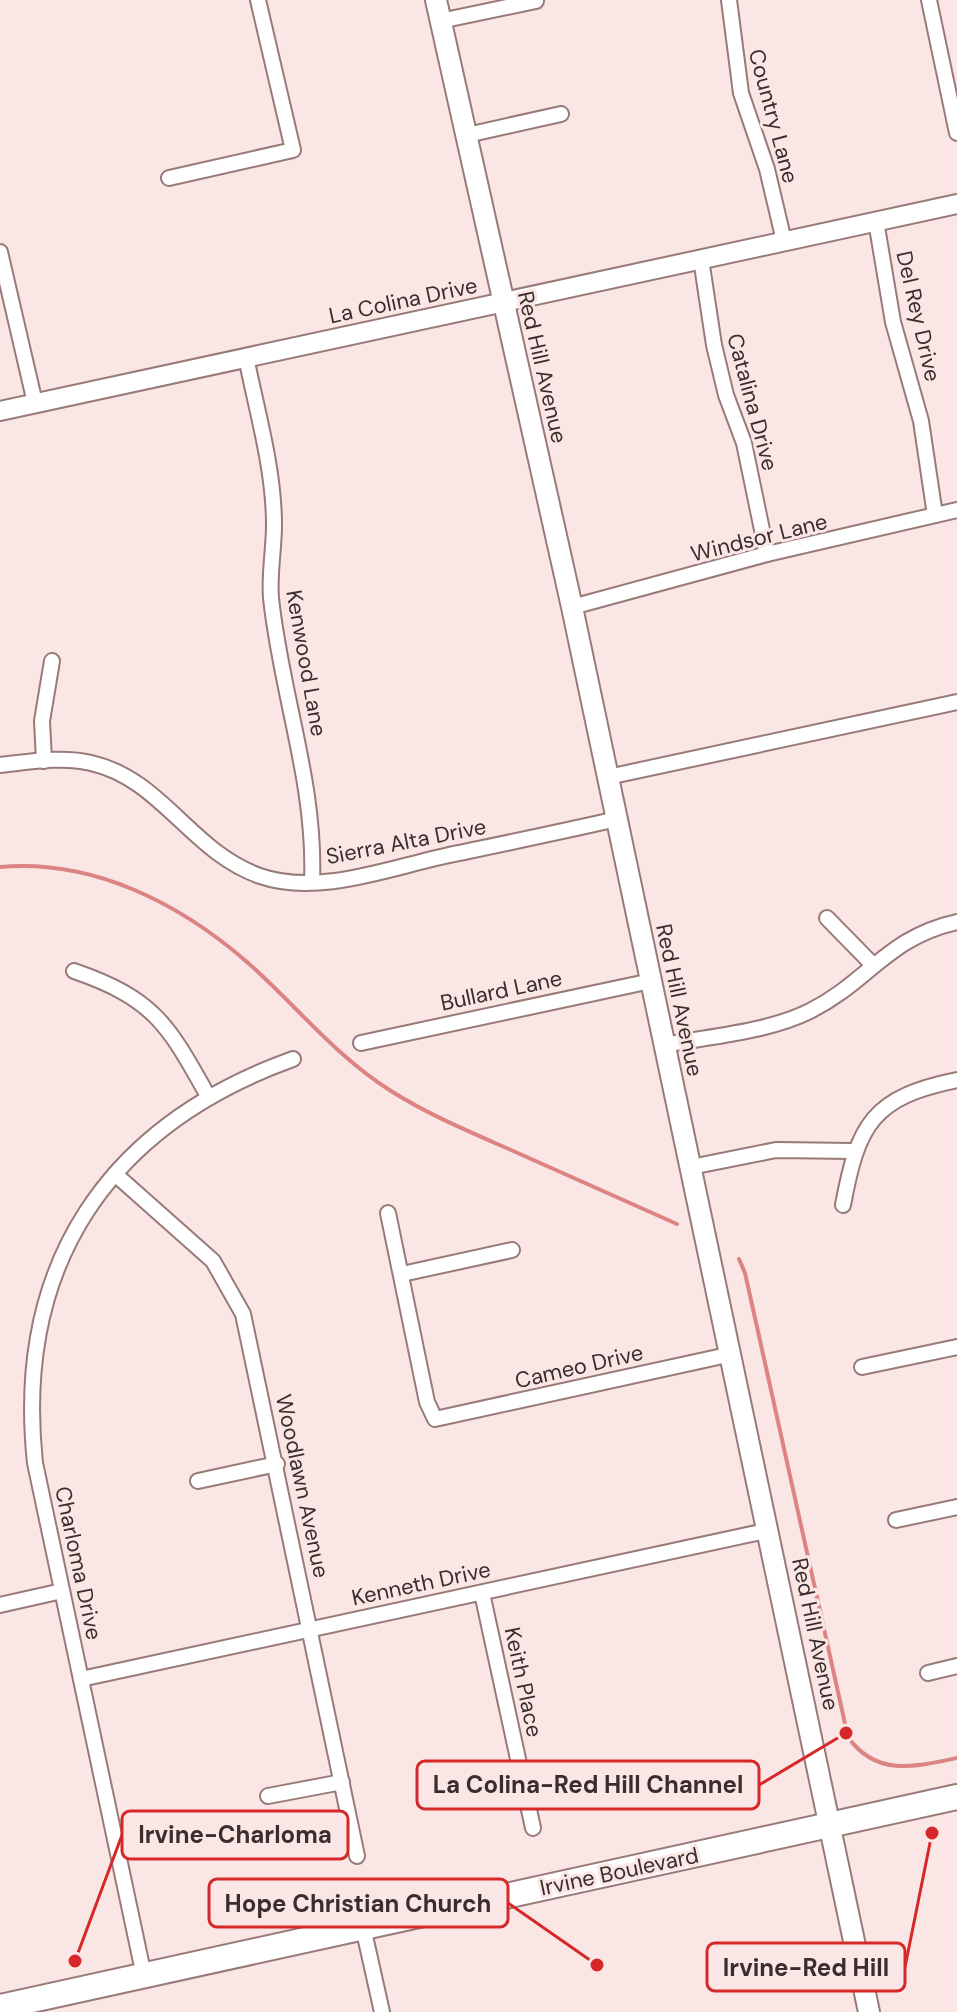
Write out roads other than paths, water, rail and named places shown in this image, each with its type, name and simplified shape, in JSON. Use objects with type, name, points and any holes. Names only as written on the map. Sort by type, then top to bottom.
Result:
[{"type":"main road","name":"Red Hill Avenue","points":[[436,0],[572,607],[770,1530],[869,2012]]},
{"type":"main road","name":"Irvine Boulevard","points":[[0,2007],[957,1797]]},
{"type":"street","points":[[169,178],[293,150],[258,0]]},
{"type":"street","name":"Country Lane","points":[[729,0],[733,55],[741,93],[767,169],[784,241]]},
{"type":"street","points":[[929,0],[957,133]]},
{"type":"street","points":[[440,21],[536,1]]},
{"type":"street","points":[[467,135],[561,114]]},
{"type":"street","name":"La Colina Drive","points":[[0,411],[957,204]]},
{"type":"street","name":"Del Rey Drive","points":[[876,221],[893,322],[921,421],[935,515]]},
{"type":"street","points":[[0,252],[35,403]]},
{"type":"street","name":"Catalina Drive","points":[[701,259],[714,345],[726,395],[744,443],[767,554]]},
{"type":"street","name":"Kenwood Lane","points":[[246,357],[271,477],[274,525],[270,595],[282,669],[310,797],[314,838],[312,881]]},
{"type":"street","name":"Windsor Lane","points":[[572,607],[767,554],[957,510]]},
{"type":"street","points":[[44,761],[42,721],[52,661]]},
{"type":"street","points":[[608,777],[957,702]]},
{"type":"street","name":"Sierra Alta Drive","points":[[0,765],[44,761],[90,763],[117,772],[146,789],[205,846],[231,863],[262,877],[312,881],[338,879],[617,819]]},
{"type":"street","points":[[827,918],[873,965]]},
{"type":"street","points":[[665,1045],[807,1012],[837,996],[912,936],[957,922]]},
{"type":"street","points":[[74,971],[112,984],[149,1007],[172,1033],[208,1096]]},
{"type":"street","name":"Bullard Lane","points":[[361,1043],[651,981]]},
{"type":"street","points":[[115,1174],[155,1133],[208,1096],[251,1074],[293,1059]]},
{"type":"street","points":[[843,1205],[853,1151],[861,1135],[890,1104],[910,1092],[957,1080]]},
{"type":"street","points":[[691,1167],[805,1147],[853,1151]]},
{"type":"street","name":"Woodlawn Avenue","points":[[115,1174],[186,1233],[213,1261],[234,1293],[250,1336],[357,1856]]},
{"type":"street","name":"Charloma Drive","points":[[115,1174],[77,1226],[53,1280],[41,1319],[30,1380],[35,1463],[144,1976]]},
{"type":"street","points":[[388,1213],[402,1274],[512,1250]]},
{"type":"street","name":"Cameo Drive","points":[[402,1274],[427,1402],[435,1419],[732,1354]]},
{"type":"street","points":[[862,1367],[957,1347]]},
{"type":"street","points":[[198,1481],[277,1464]]},
{"type":"street","points":[[896,1520],[957,1507]]},
{"type":"street","name":"Kenneth Drive","points":[[81,1679],[770,1530]]},
{"type":"street","points":[[0,1605],[62,1591]]},
{"type":"street","name":"Keith Place","points":[[482,1593],[533,1828]]},
{"type":"street","points":[[928,1673],[957,1666]]},
{"type":"street","points":[[268,1796],[342,1782]]},
{"type":"street","points":[[363,1927],[382,2012]]},
{"type":"waterway","points":[[0,867],[34,866],[68,870],[132,889],[163,903],[220,940],[247,962],[334,1046],[391,1091],[450,1123],[677,1224]]},
{"type":"waterway","points":[[739,1259],[745,1273],[848,1737],[859,1750],[884,1764],[911,1766],[957,1758]]},
{"type":"place","name":"La Colina-Red Hill Channel","points":[[846,1733]]},
{"type":"place","name":"Irvine-Red Hill","points":[[932,1833]]},
{"type":"place","name":"Irvine-Charloma","points":[[75,1961]]},
{"type":"place","name":"Hope Christian Church","points":[[597,1965]]}]
